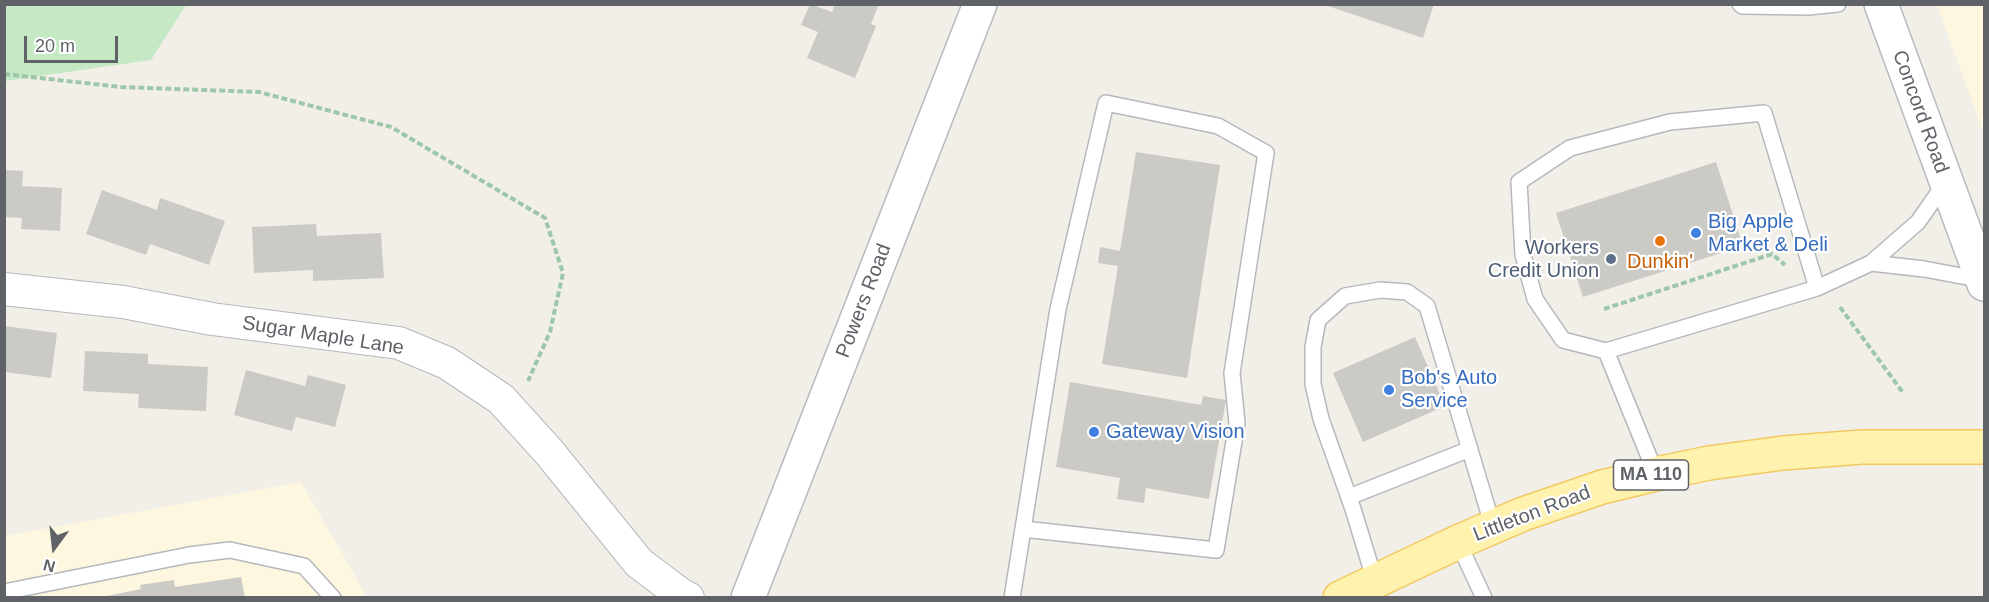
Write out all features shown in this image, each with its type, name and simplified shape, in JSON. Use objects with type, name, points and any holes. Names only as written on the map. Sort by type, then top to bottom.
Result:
[{"type":"main road","name":"Powers Road","points":[[748,597],[980,4]]},
{"type":"main road","name":"Concord Road","points":[[1881,4],[1984,282]]},
{"type":"main road","name":"Concord Road","points":[[1960,219],[1984,246]]},
{"type":"main road","name":"Littleton Road","points":[[1340,597],[1523,514],[1602,487],[1656,474],[1709,463],[1783,453],[1862,447],[1984,447]]},
{"type":"street","name":"Sugar Maple Lane","points":[[4,290],[123,302],[212,319],[399,344],[447,363],[501,399],[556,461],[639,562],[683,596],[688,597]]},
{"type":"lane","points":[[1740,4],[1742,6],[1838,4]]},
{"type":"lane","points":[[1012,597],[1058,309],[1106,103],[1218,126],[1266,153],[1232,373],[1237,423],[1216,550],[1023,529]]},
{"type":"lane","points":[[1817,288],[1764,113],[1670,123],[1570,148],[1519,182],[1523,255],[1535,299],[1563,340],[1606,351],[1817,288],[1871,263],[1918,222],[1946,182]]},
{"type":"lane","points":[[1871,263],[1924,269],[1984,282]]},
{"type":"lane","points":[[1375,581],[1349,497],[1321,419],[1313,384],[1313,347],[1318,320],[1345,296],[1380,290],[1407,292],[1427,306],[1493,527]]},
{"type":"lane","points":[[1606,351],[1656,474]]},
{"type":"lane","points":[[1349,497],[1470,449]]},
{"type":"lane","points":[[1458,542],[1484,597]]},
{"type":"lane","points":[[4,592],[189,555],[230,550],[304,566],[333,597]]},
{"type":"path","points":[[4,74],[121,87],[259,92],[391,127],[545,218],[563,273],[550,332],[513,412]]},
{"type":"path","points":[[1604,309],[1772,254],[1786,265]]},
{"type":"path","points":[[1840,307],[1904,394]]},
{"type":"shaded area","points":[[1937,5],[1984,5],[1984,134]]},
{"type":"shaded area","points":[[301,482],[367,597],[5,598],[5,536]]},
{"type":"green space","points":[[4,5],[186,5],[151,60],[5,81]]},
{"type":"building","points":[[810,4],[832,12],[835,4],[879,4],[871,24],[876,26],[855,78],[807,58],[818,32],[801,25]]},
{"type":"building","points":[[1322,4],[1434,4],[1423,38]]},
{"type":"building","points":[[1136,152],[1220,165],[1187,378],[1102,364],[1118,266],[1098,263],[1100,247],[1120,251]]},
{"type":"building","points":[[1716,162],[1743,246],[1583,297],[1556,213]]},
{"type":"building","points":[[4,170],[23,171],[22,186],[62,188],[60,231],[21,229],[22,218],[4,217]]},
{"type":"building","points":[[102,190],[157,210],[160,198],[225,221],[209,265],[150,244],[146,255],[86,234]]},
{"type":"building","points":[[316,224],[317,236],[381,233],[384,278],[313,281],[313,270],[254,273],[252,227]]},
{"type":"building","points":[[4,326],[57,333],[51,378],[4,372]]},
{"type":"building","name":"Bob's Auto Service","points":[[1415,337],[1445,406],[1363,442],[1333,373]]},
{"type":"building","points":[[85,351],[148,354],[148,364],[208,367],[206,411],[138,408],[139,394],[83,391]]},
{"type":"building","points":[[246,370],[305,386],[308,375],[346,385],[335,427],[296,417],[292,431],[234,415]]},
{"type":"building","points":[[1070,382],[1201,405],[1203,396],[1226,400],[1209,499],[1146,488],[1144,503],[1117,499],[1120,478],[1056,467]]},
{"type":"building","points":[[241,577],[245,598],[97,598],[141,589],[140,585],[174,580],[175,587]]},
{"type":"place","name":"Big Apple Market & Deli","points":[[1696,233]]},
{"type":"place","name":"Dunkin'","points":[[1660,241]]},
{"type":"place","name":"Workers Credit Union","points":[[1611,259]]},
{"type":"place","name":"Bob's Auto Service","points":[[1389,390]]},
{"type":"place","name":"Gateway Vision","points":[[1094,432]]}]
